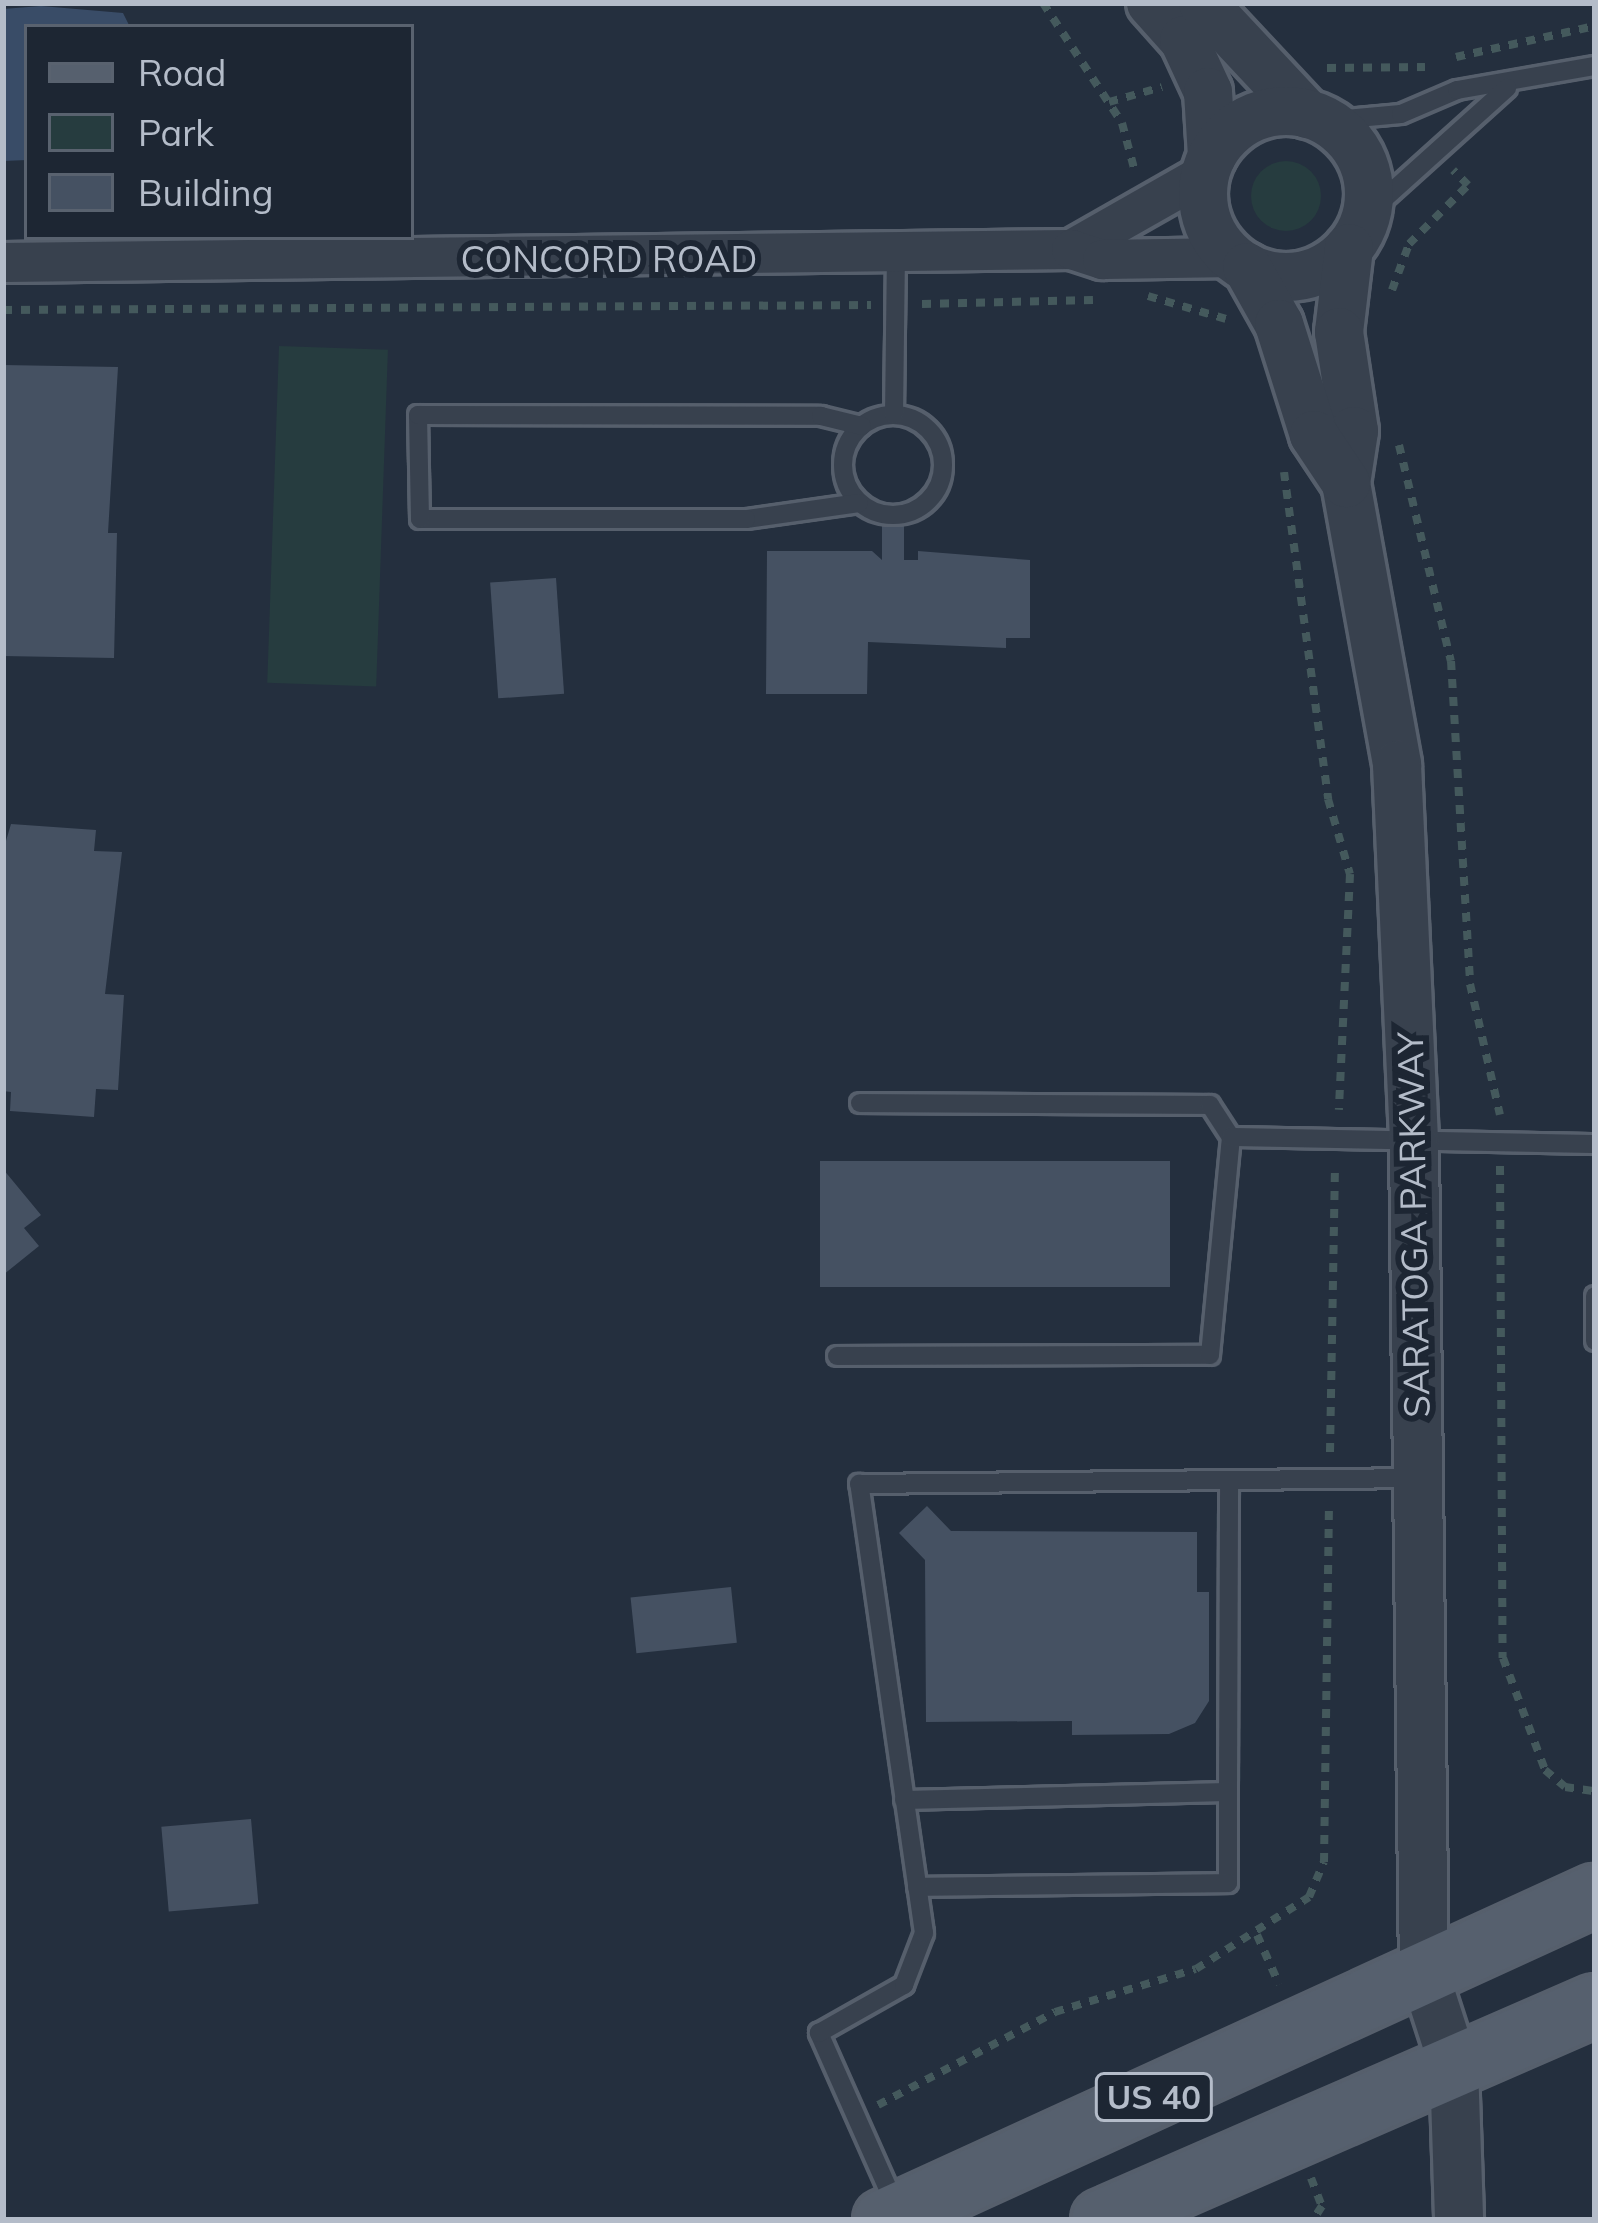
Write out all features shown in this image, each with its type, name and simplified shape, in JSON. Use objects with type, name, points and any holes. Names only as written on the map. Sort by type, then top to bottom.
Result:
[{"type":"main road","name":"US 40","points":[[891,2217],[1595,1895]]},
{"type":"main road","name":"US 40","points":[[1102,2220],[1595,2005]]},
{"type":"street","points":[[1150,3],[1184,40],[1208,92],[1210,228],[1239,262],[1301,276],[1357,232],[1362,161],[1203,3]]},
{"type":"street","points":[[1209,164],[1252,119],[1316,117]]},
{"type":"street","name":"CONCORD ROAD","points":[[1071,249],[1209,164]]},
{"type":"street","name":"SARATOGA PARKWAY","points":[[1357,232],[1340,332],[1354,430],[1346,483],[1397,765],[1414,1144],[1424,1973],[1454,2066],[1459,2220]]},
{"type":"street","name":"CONCORD ROAD","points":[[3,262],[896,258],[1071,249],[1102,259],[1239,262]]},
{"type":"street","name":"SARATOGA PARKWAY","points":[[1239,262],[1279,324],[1314,435],[1346,483]]},
{"type":"lane","points":[[1316,117],[1507,88],[1595,66]]},
{"type":"lane","points":[[1357,232],[1507,88]]},
{"type":"lane","points":[[894,415],[896,258]]},
{"type":"lane","points":[[418,415],[821,416],[862,426],[894,415],[934,436],[941,481],[909,513],[859,503],[746,519],[420,519],[418,415]]},
{"type":"lane","points":[[859,503],[843,455],[862,426]]},
{"type":"lane","points":[[837,1356],[1210,1355],[1231,1137],[1210,1105],[860,1103]]},
{"type":"lane","points":[[1231,1137],[1499,1146],[1595,1144]]},
{"type":"lane","points":[[1595,1296],[1595,1341]]},
{"type":"lane","points":[[891,2217],[856,2114],[819,2033],[904,1984],[924,1933],[859,1484],[1418,1478]]},
{"type":"lane","points":[[917,1887],[1228,1882],[1229,1480]]},
{"type":"lane","points":[[904,1800],[1228,1792]]},
{"type":"path","points":[[1043,3],[1122,123],[1136,178]]},
{"type":"path","points":[[1310,60],[1345,72],[1410,72],[1595,26]]},
{"type":"path","points":[[1389,302],[1409,244],[1468,185]]},
{"type":"path","points":[[1148,287],[1148,303]]},
{"type":"path","points":[[3,310],[1107,300]]},
{"type":"path","points":[[1127,302],[1225,317],[1233,336]]},
{"type":"path","points":[[1397,436],[1451,661],[1470,984],[1496,1086],[1503,1658],[1545,1770],[1565,1787],[1595,1790]]},
{"type":"path","points":[[856,2114],[950,2075],[1054,2012],[1196,1969],[1257,1935],[1310,1897],[1324,1862],[1335,1142],[1350,1014],[1350,874],[1328,799],[1281,449]]},
{"type":"path","points":[[1257,1935],[1279,1980]]},
{"type":"path","points":[[1313,2220],[1322,2206]]},
{"type":"green space","points":[[1286,161],[1311,171],[1321,196],[1311,221],[1286,231],[1261,221],[1251,196],[1261,171]]},
{"type":"green space","points":[[279,346],[388,350],[376,687],[267,683]]},
{"type":"water","points":[[41,6],[123,13],[128,24],[24,24],[24,160],[3,161],[3,9]]},
{"type":"building","points":[[3,365],[118,367],[108,533],[117,533],[114,658],[3,656]]},
{"type":"building","points":[[882,526],[904,526],[904,560],[918,560],[918,551],[1030,560],[1030,638],[1006,638],[1006,648],[868,642],[867,694],[766,694],[767,551],[872,551],[882,560]]},
{"type":"building","points":[[556,578],[564,694],[498,698],[490,583]]},
{"type":"building","points":[[11,824],[96,830],[94,851],[122,852],[105,994],[124,995],[118,1090],[96,1089],[94,1117],[10,1111],[11,1092],[3,1091],[3,851]]},
{"type":"building","points":[[820,1161],[1170,1161],[1170,1287],[820,1287]]},
{"type":"building","points":[[3,1169],[41,1215],[24,1228],[39,1246],[3,1275]]},
{"type":"building","points":[[927,1506],[951,1531],[1197,1532],[1197,1592],[1209,1592],[1209,1701],[1195,1723],[1169,1734],[1072,1735],[1072,1721],[926,1722],[925,1560],[899,1533]]},
{"type":"building","points":[[731,1587],[737,1643],[636,1653],[631,1598]]},
{"type":"building","points":[[251,1819],[258,1904],[169,1912],[161,1827]]}]
